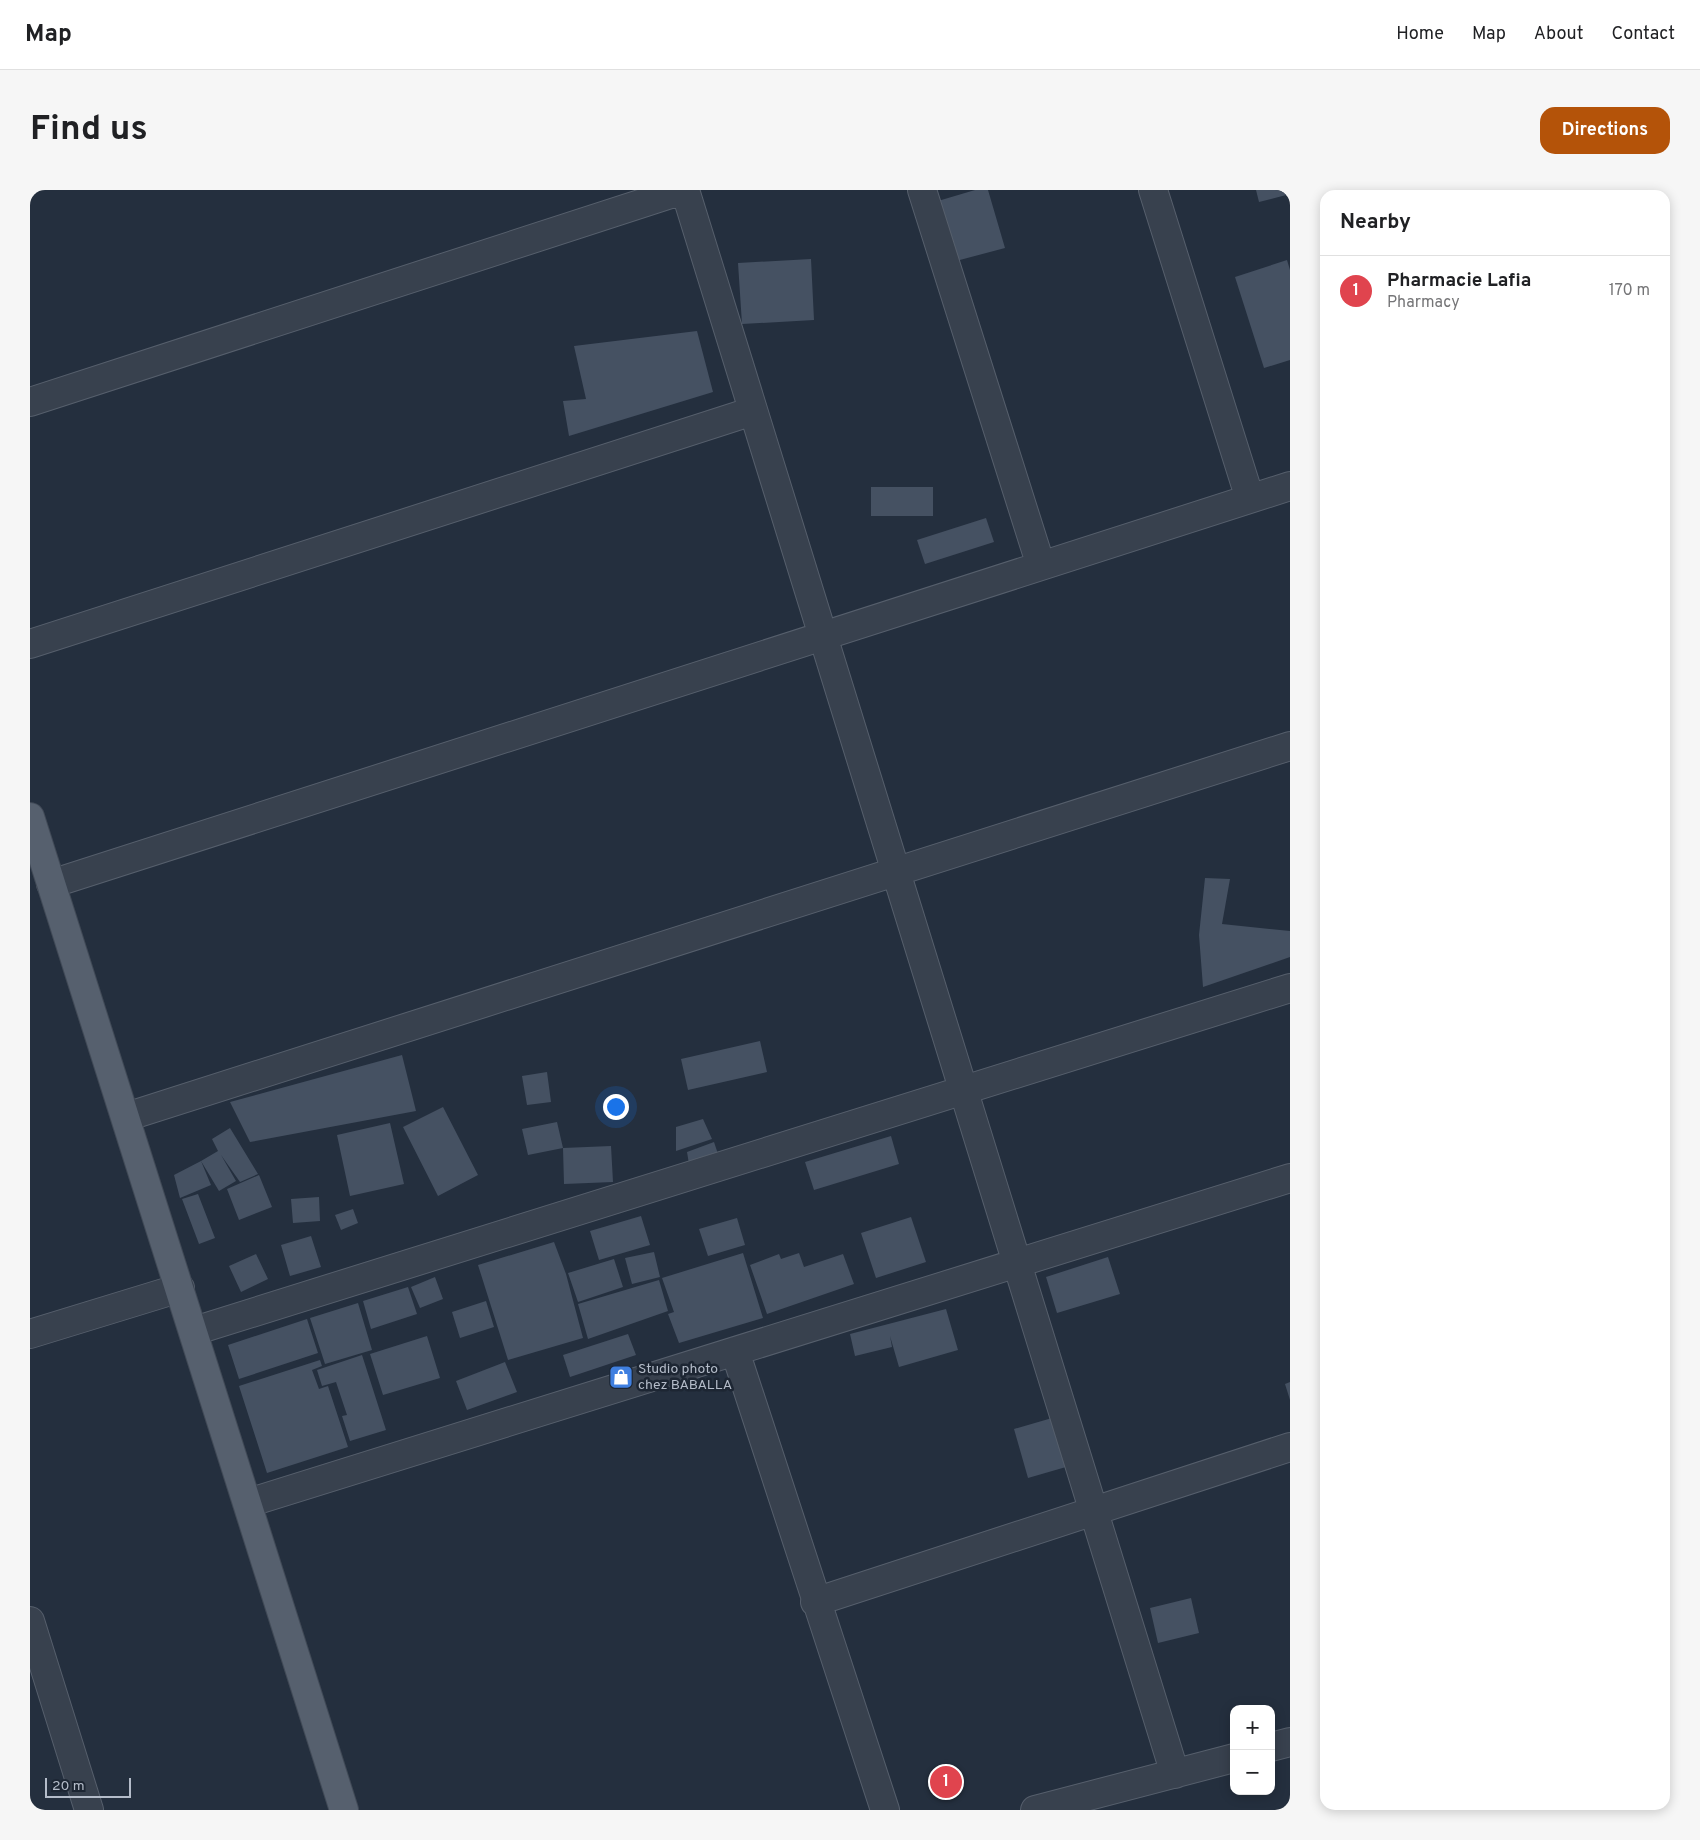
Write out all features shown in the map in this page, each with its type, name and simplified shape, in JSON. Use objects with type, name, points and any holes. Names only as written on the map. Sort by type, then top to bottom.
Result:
[{"type":"main road","points":[[30,816],[344,1810]]},
{"type":"street","points":[[30,402],[684,190],[1175,1774]]},
{"type":"street","points":[[922,190],[1041,566]]},
{"type":"street","points":[[1153,190],[1250,499]]},
{"type":"street","points":[[30,644],[753,411]]},
{"type":"street","points":[[51,884],[1290,486]]},
{"type":"street","points":[[126,1117],[1290,746]]},
{"type":"street","points":[[194,1331],[1290,988]]},
{"type":"street","points":[[248,1503],[1290,1178]]},
{"type":"street","points":[[30,1334],[180,1288]]},
{"type":"street","points":[[735,1351],[815,1602],[885,1810]]},
{"type":"street","points":[[815,1602],[1290,1447]]},
{"type":"street","points":[[30,1621],[85,1809]]},
{"type":"street","points":[[1275,1746],[1290,1742]]},
{"type":"street","points":[[1035,1810],[1108,1801],[1175,1774],[1230,1759]]},
{"type":"building","points":[[975,190],[988,190],[1005,248],[956,261],[938,201]]},
{"type":"building","points":[[1256,190],[1290,190],[1290,194],[1259,202]]},
{"type":"building","points":[[811,259],[814,320],[742,324],[738,263]]},
{"type":"building","points":[[1287,260],[1290,270],[1290,360],[1264,368],[1235,277]]},
{"type":"building","points":[[697,331],[713,392],[569,436],[563,401],[586,399],[574,346]]},
{"type":"building","points":[[871,487],[933,487],[933,516],[871,516]]},
{"type":"building","points":[[986,518],[994,542],[925,564],[917,540]]},
{"type":"building","points":[[1205,878],[1230,879],[1222,924],[1290,931],[1290,957],[1203,987],[1199,935]]},
{"type":"building","points":[[760,1041],[767,1072],[688,1090],[681,1059]]},
{"type":"building","points":[[402,1055],[416,1111],[250,1142],[230,1102]]},
{"type":"building","points":[[547,1072],[551,1102],[527,1105],[522,1076]]},
{"type":"building","points":[[443,1107],[478,1175],[438,1196],[403,1127]]},
{"type":"building","points":[[703,1119],[712,1139],[676,1151],[676,1127]]},
{"type":"building","points":[[557,1122],[563,1148],[528,1155],[522,1129]]},
{"type":"building","points":[[390,1123],[404,1184],[350,1196],[337,1135]]},
{"type":"building","points":[[230,1128],[258,1174],[240,1182],[221,1155],[236,1181],[219,1191],[201,1161],[218,1151],[212,1139]]},
{"type":"building","points":[[891,1136],[899,1164],[814,1190],[805,1162]]},
{"type":"building","points":[[714,1142],[720,1160],[690,1170],[687,1152]]},
{"type":"building","points":[[611,1146],[613,1182],[564,1184],[563,1148]]},
{"type":"building","points":[[201,1161],[211,1185],[180,1198],[174,1175]]},
{"type":"building","points":[[259,1175],[272,1207],[239,1220],[227,1189]]},
{"type":"building","points":[[198,1194],[215,1238],[199,1244],[182,1199]]},
{"type":"building","points":[[319,1197],[320,1221],[293,1223],[291,1199]]},
{"type":"building","points":[[353,1209],[358,1223],[341,1230],[335,1215]]},
{"type":"building","points":[[641,1216],[650,1245],[599,1260],[590,1231]]},
{"type":"building","points":[[911,1217],[926,1262],[876,1278],[861,1233]]},
{"type":"building","points":[[737,1218],[745,1245],[708,1256],[699,1229]]},
{"type":"building","points":[[311,1236],[321,1267],[290,1276],[281,1245]]},
{"type":"building","points":[[554,1242],[566,1274],[583,1338],[508,1360],[478,1265]]},
{"type":"building","points":[[654,1252],[660,1277],[632,1284],[625,1258]]},
{"type":"building","points":[[743,1253],[763,1318],[679,1343],[668,1314],[674,1312],[662,1278]]},
{"type":"building","points":[[799,1253],[804,1267],[843,1254],[854,1284],[767,1314],[750,1265],[779,1254],[781,1259]]},
{"type":"building","points":[[256,1254],[268,1279],[241,1292],[229,1266]]},
{"type":"building","points":[[1108,1257],[1120,1294],[1057,1313],[1046,1277]]},
{"type":"building","points":[[614,1259],[623,1287],[578,1302],[568,1273]]},
{"type":"building","points":[[435,1277],[443,1299],[420,1308],[411,1287]]},
{"type":"building","points":[[659,1280],[668,1311],[588,1339],[578,1304]]},
{"type":"building","points":[[408,1287],[417,1314],[371,1329],[363,1301]]},
{"type":"building","points":[[486,1301],[494,1327],[460,1338],[452,1312]]},
{"type":"building","points":[[358,1303],[372,1350],[325,1364],[310,1318]]},
{"type":"building","points":[[946,1309],[958,1350],[899,1367],[890,1336],[892,1347],[855,1356],[850,1334]]},
{"type":"building","points":[[307,1319],[318,1353],[239,1379],[228,1345]]},
{"type":"building","points":[[628,1334],[636,1355],[570,1377],[563,1355]]},
{"type":"building","points":[[427,1336],[440,1378],[383,1395],[370,1354]]},
{"type":"building","points":[[362,1355],[386,1430],[350,1441],[342,1416],[347,1415],[336,1382],[322,1386],[317,1370]]},
{"type":"building","points":[[320,1360],[322,1366],[312,1370],[319,1389],[328,1386],[348,1447],[267,1473],[239,1386]]},
{"type":"building","points":[[505,1362],[517,1392],[467,1410],[456,1381]]},
{"type":"building","points":[[1290,1382],[1290,1400],[1285,1384]]},
{"type":"building","points":[[1052,1418],[1066,1467],[1028,1478],[1014,1429]]},
{"type":"building","points":[[1191,1598],[1199,1633],[1158,1643],[1150,1608]]},
{"type":"place","name":"Studio photo chez BABALLA","points":[[621,1377]]},
{"type":"place","name":"Pharmacie Lafia","points":[[946,1782]]}]
